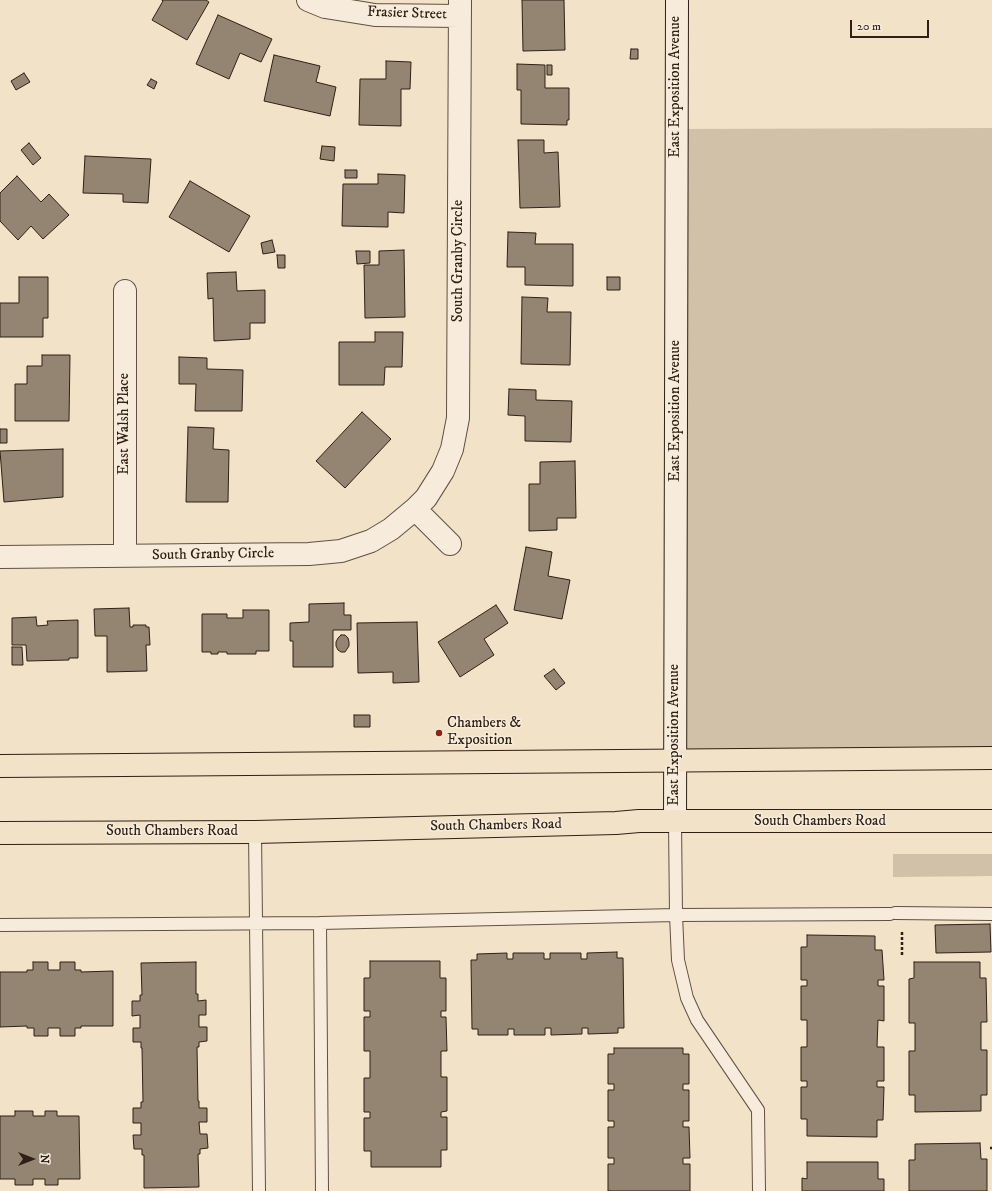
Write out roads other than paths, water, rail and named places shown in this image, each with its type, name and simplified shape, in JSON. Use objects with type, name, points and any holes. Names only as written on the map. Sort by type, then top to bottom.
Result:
[{"type":"main road","points":[[0,766],[675,762],[992,758]]},
{"type":"main road","name":"South Chambers Road","points":[[0,833],[255,832],[616,823],[638,821],[992,821]]},
{"type":"street","name":"Frasier Street","points":[[308,0],[325,6],[375,15],[460,8]]},
{"type":"street","name":"East Exposition Avenue","points":[[675,822],[676,0]]},
{"type":"street","name":"South Granby Circle","points":[[0,557],[309,554],[341,551],[371,541],[391,529],[415,510],[426,498],[443,471],[452,449],[458,418],[460,8]]},
{"type":"street","name":"East Walsh Place","points":[[125,291],[125,556]]},
{"type":"street","points":[[415,510],[450,544]]},
{"type":"lane","points":[[675,822],[678,960],[687,998],[697,1020],[758,1110],[759,1191]]},
{"type":"lane","points":[[255,832],[259,1191]]},
{"type":"lane","points":[[0,925],[320,923],[676,915],[893,913],[992,914]]},
{"type":"lane","points":[[320,923],[322,1191]]},
{"type":"place","name":"Chambers & Exposition","points":[[439,733]]}]
